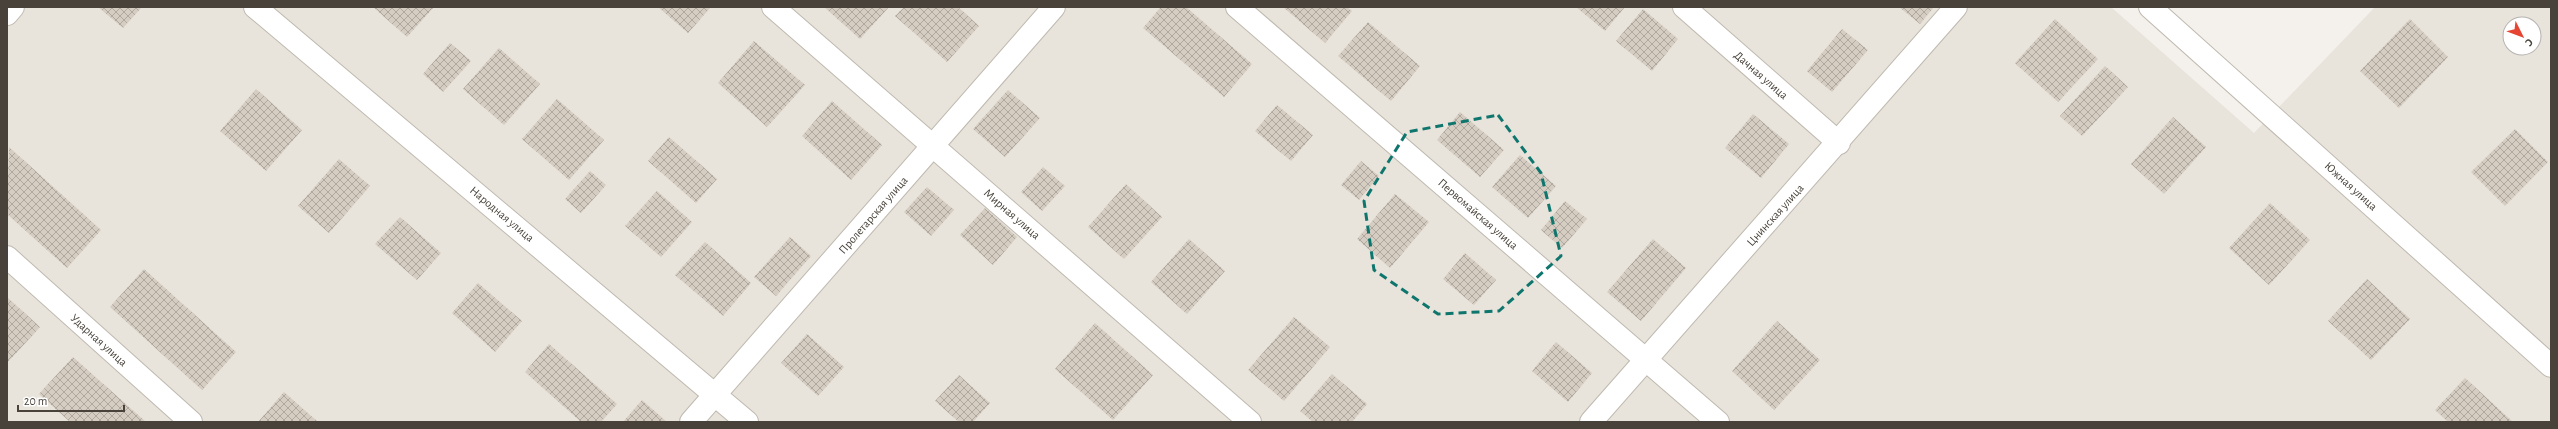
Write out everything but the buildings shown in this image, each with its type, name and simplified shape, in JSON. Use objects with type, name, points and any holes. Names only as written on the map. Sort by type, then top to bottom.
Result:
[{"type":"street","points":[[7,14],[13,7]]},
{"type":"street","name":"Народная улица","points":[[255,7],[747,422]]},
{"type":"street","name":"Мирная улица","points":[[773,7],[935,146],[1250,422]]},
{"type":"street","name":"Пролетарская улица","points":[[692,422],[715,394],[935,146],[1054,7]]},
{"type":"street","name":"Первомайская улица","points":[[1238,7],[1718,422]]},
{"type":"street","name":"Дачная улица","points":[[1684,7],[1839,143]]},
{"type":"street","name":"Цнинская улица","points":[[1591,422],[1839,143],[1956,7]]},
{"type":"street","name":"Южная улица","points":[[2150,7],[2551,366]]},
{"type":"street","name":"Ударная улица","points":[[7,258],[191,422]]},
{"type":"highlighted area","points":[[1498,115],[1541,173],[1561,256],[1499,311],[1438,314],[1374,270],[1364,201],[1407,132]]},
{"type":"shaded area","points":[[7,7],[2111,7],[2254,133],[2375,7],[2551,7],[2551,422],[7,422]]}]
